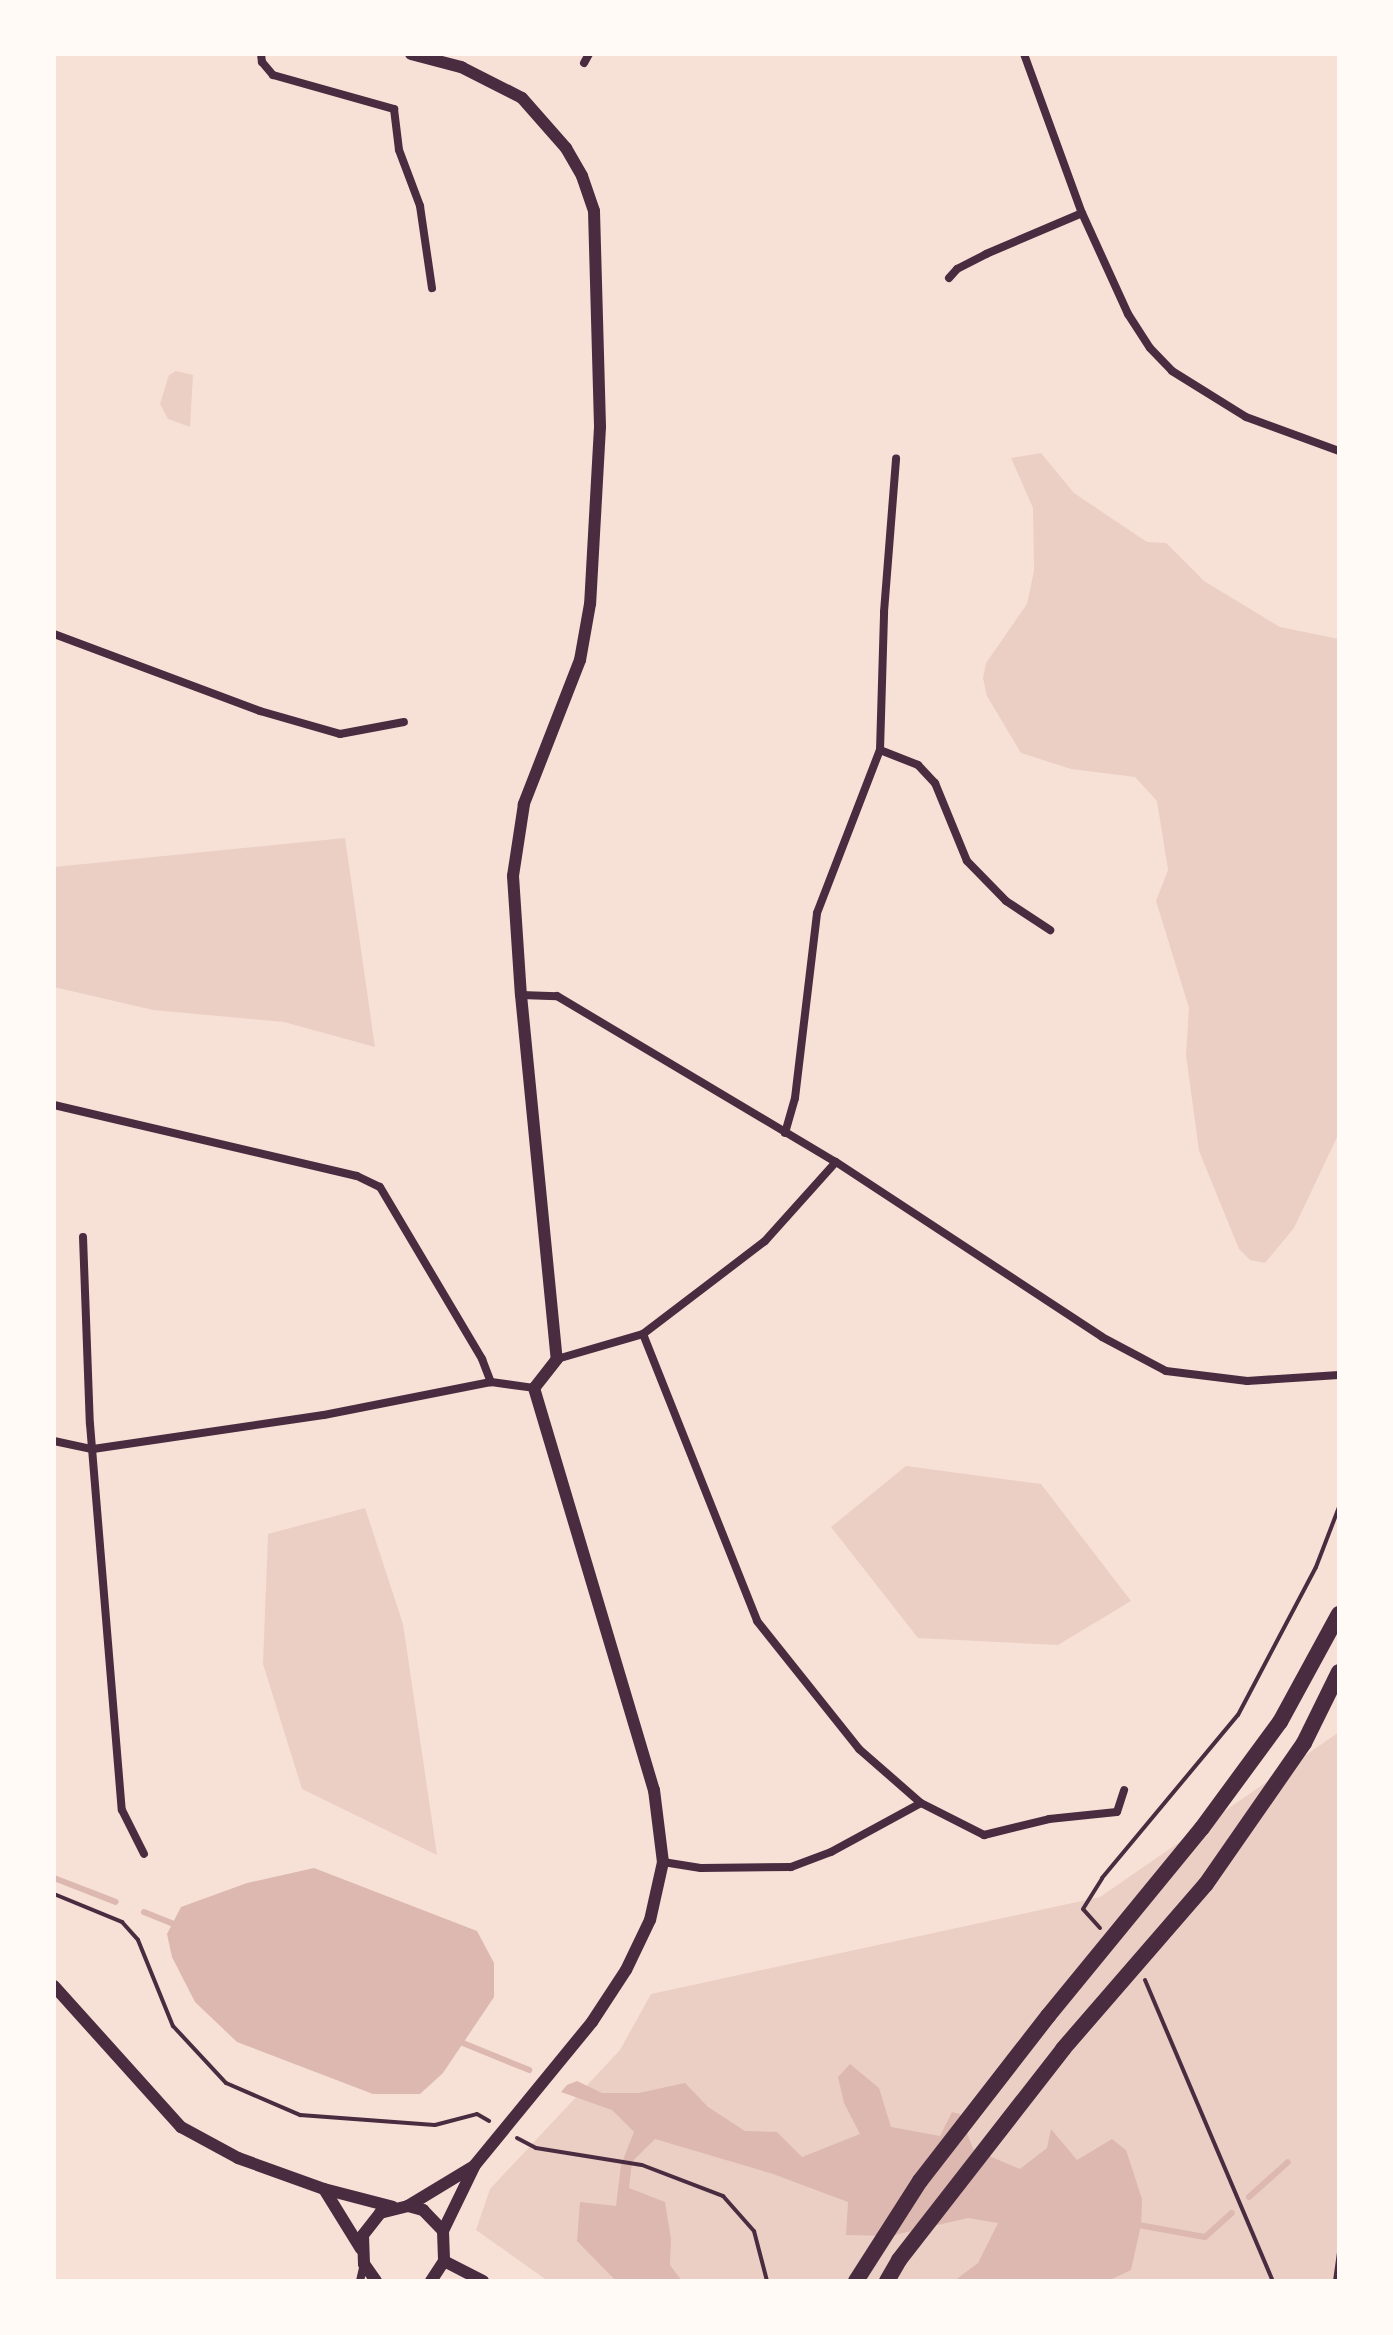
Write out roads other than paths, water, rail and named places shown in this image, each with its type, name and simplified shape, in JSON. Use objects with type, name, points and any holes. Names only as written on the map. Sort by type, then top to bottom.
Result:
[{"type":"main road","points":[[856,2281],[920,2181],[1048,2016],[1202,1828],[1280,1722],[1339,1614]]},
{"type":"main road","points":[[887,2281],[899,2260],[1063,2049],[1206,1884],[1304,1743],[1339,1672]]},
{"type":"street","points":[[261,54],[262,62],[273,75],[394,109],[399,150],[420,206],[432,288]]},
{"type":"street","points":[[411,54],[461,67],[522,98],[566,148],[582,176],[594,211],[600,427],[590,604],[580,660],[524,804],[513,876],[521,995],[557,1359]]},
{"type":"street","points":[[1024,54],[1082,213],[1128,314],[1150,348],[1172,371],[1246,417],[1339,451]]},
{"type":"street","points":[[949,278],[957,269],[986,254],[1082,213]]},
{"type":"street","points":[[785,1133],[795,1098],[817,913],[880,750],[884,612],[896,458]]},
{"type":"street","points":[[54,634],[260,711],[340,734],[404,722]]},
{"type":"street","points":[[880,750],[918,765],[927,774],[935,783],[967,861],[1006,901],[1050,930]]},
{"type":"street","points":[[521,995],[557,996],[836,1162],[1102,1337],[1166,1371],[1247,1381],[1339,1375]]},
{"type":"street","points":[[54,1105],[357,1176],[380,1187],[482,1359],[491,1382]]},
{"type":"street","points":[[534,1388],[557,1359],[643,1334],[765,1241],[836,1162]]},
{"type":"street","points":[[83,1237],[93,1449],[122,1810],[144,1854]]},
{"type":"street","points":[[643,1334],[757,1621],[859,1749],[921,1803],[984,1835],[1049,1819],[1117,1812],[1124,1790]]},
{"type":"street","points":[[54,1441],[93,1449],[324,1415],[491,1382],[534,1388]]},
{"type":"street","points":[[431,2281],[444,2261],[443,2231],[475,2165],[592,2022],[626,1970],[650,1920],[663,1862],[654,1790],[534,1388]]},
{"type":"street","points":[[663,1862],[701,1868],[791,1867],[831,1852],[921,1803]]},
{"type":"street","points":[[54,1986],[181,2127],[238,2158],[324,2189],[393,2207],[408,2206],[423,2210],[443,2231]]},
{"type":"street","points":[[408,2206],[475,2165]]},
{"type":"street","points":[[324,2189],[361,2249],[364,2264],[376,2281]]},
{"type":"street","points":[[361,2249],[370,2222],[393,2207]]},
{"type":"street","points":[[444,2261],[483,2281]]},
{"type":"street","points":[[360,2281],[364,2264]]},
{"type":"waterway","points":[[54,1878],[116,1902]]},
{"type":"waterway","points":[[144,1912],[178,1926]]},
{"type":"waterway","points":[[458,2041],[529,2070]]},
{"type":"waterway","points":[[1249,2197],[1288,2162]]},
{"type":"waterway","points":[[1133,2224],[1205,2237],[1232,2213]]}]
